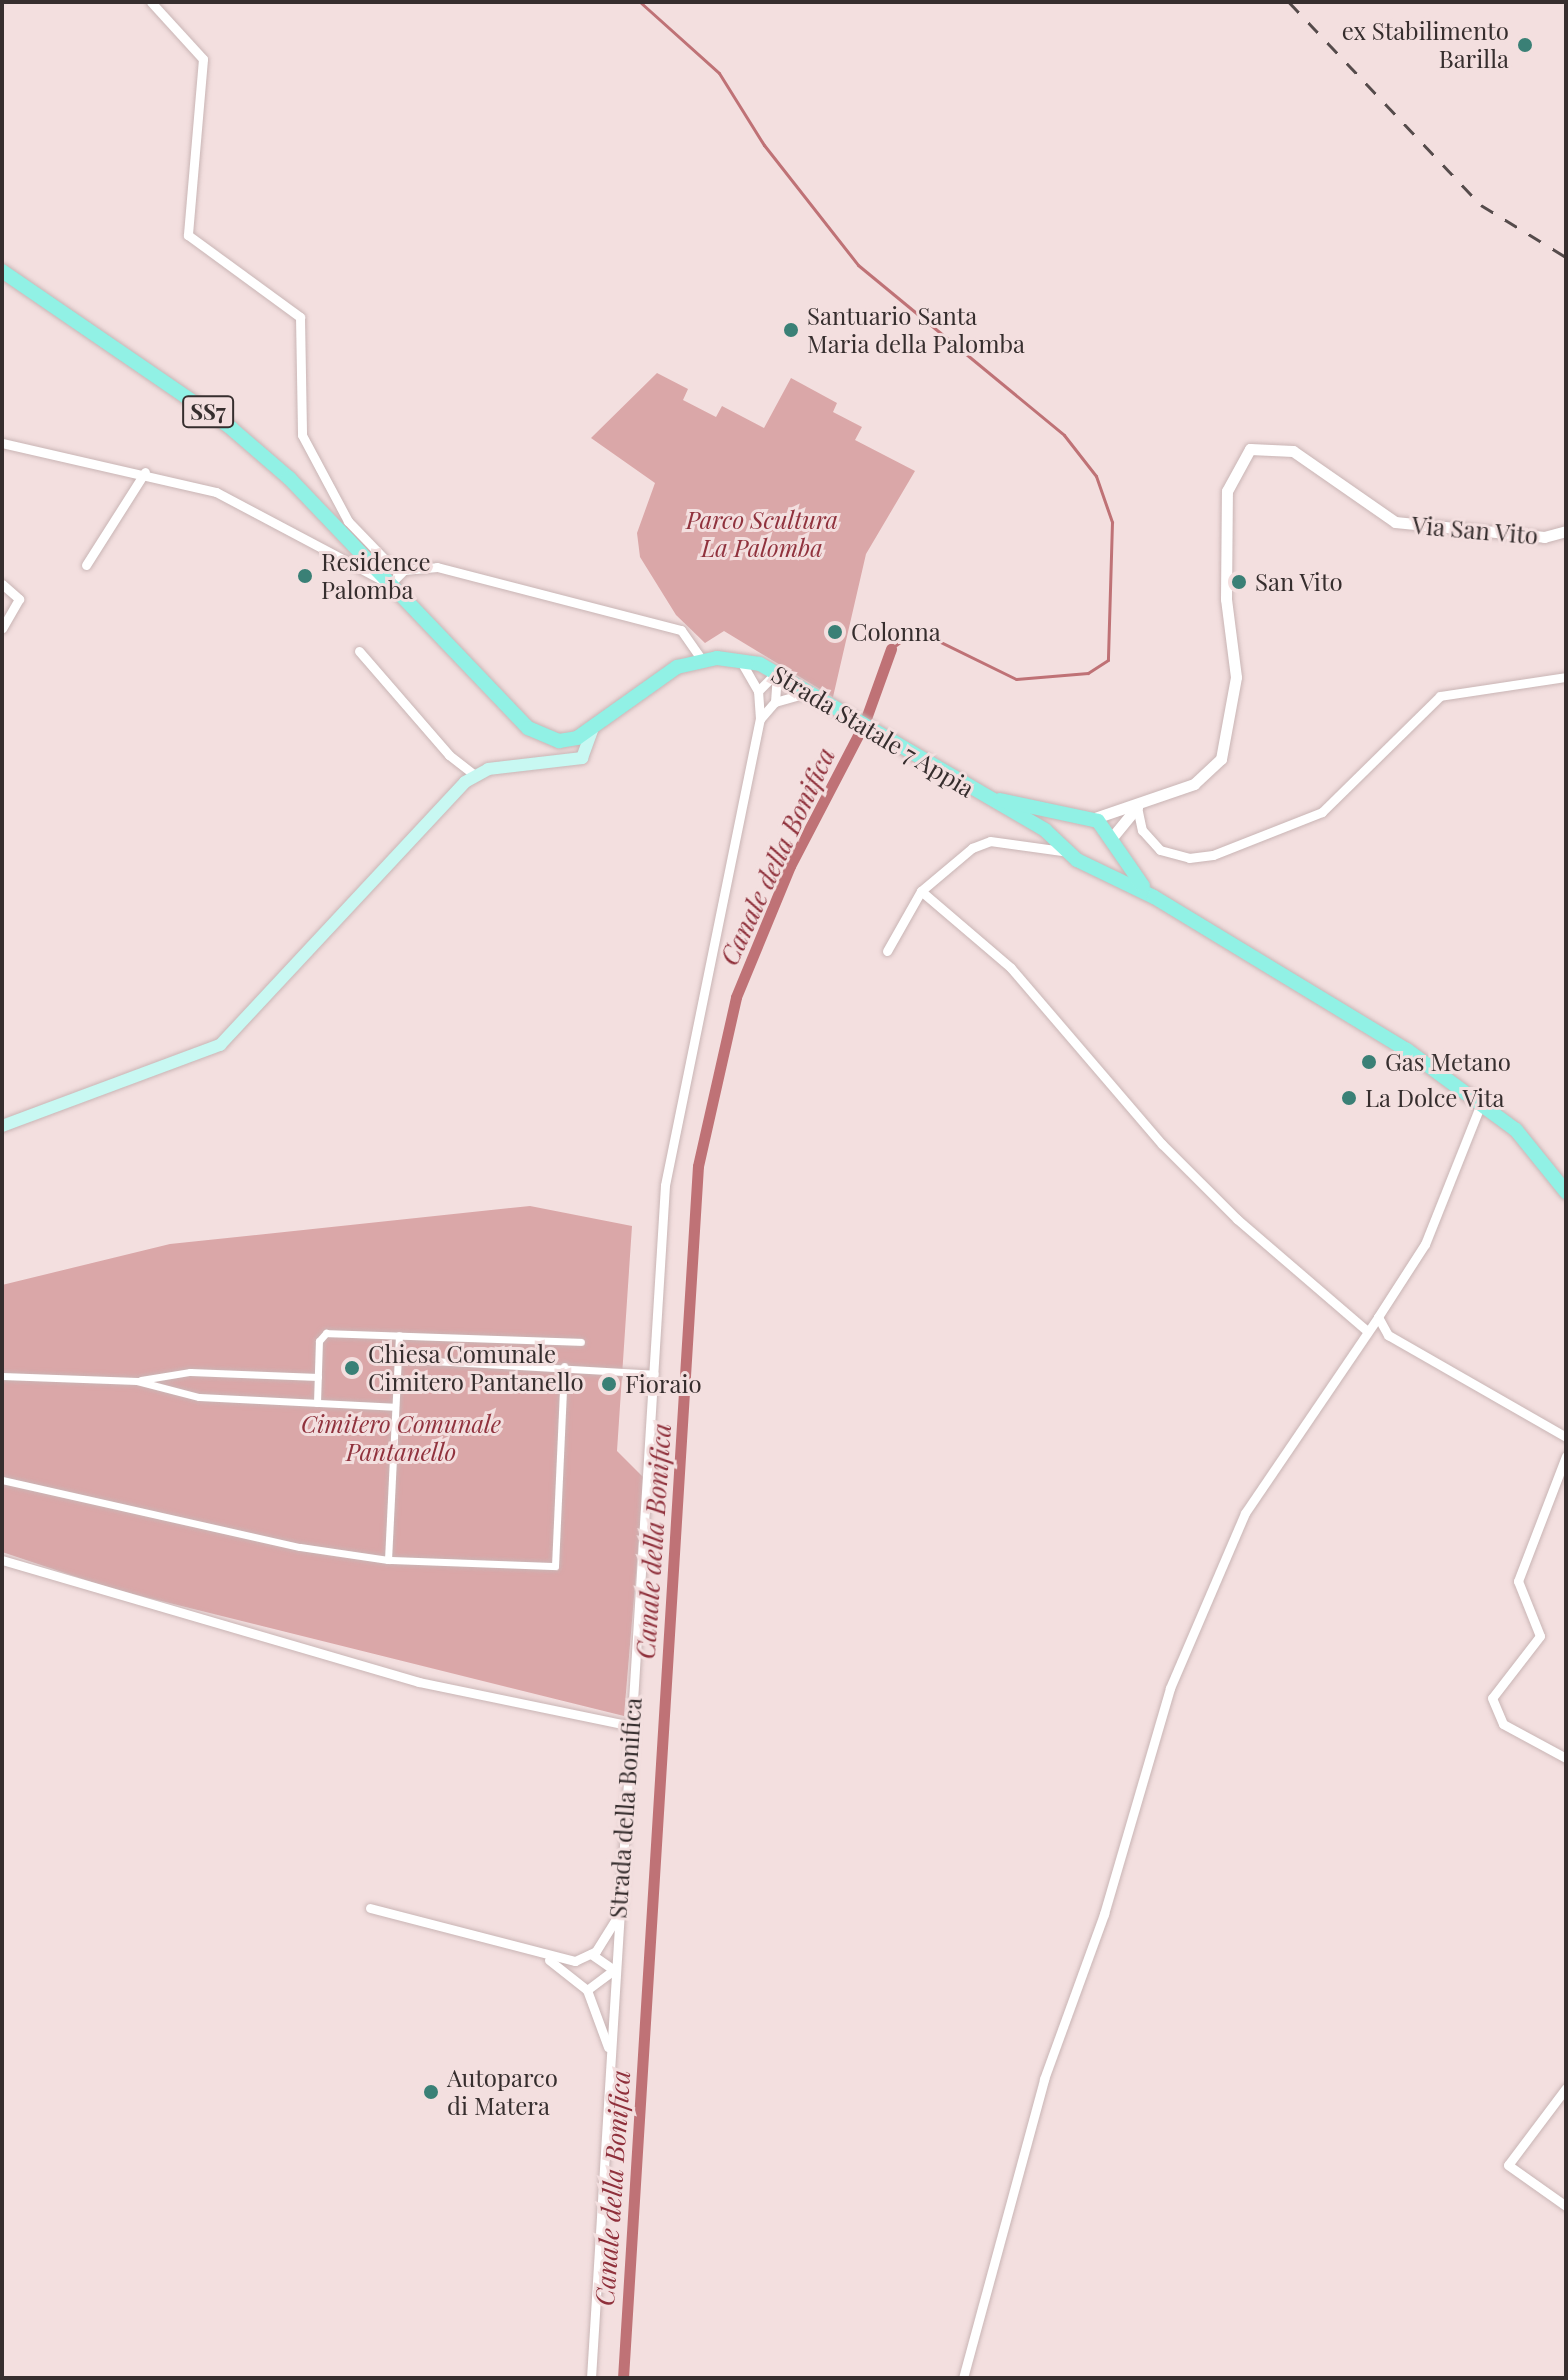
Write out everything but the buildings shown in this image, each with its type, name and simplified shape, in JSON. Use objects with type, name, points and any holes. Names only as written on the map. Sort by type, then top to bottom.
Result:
[{"type":"main road","name":"Strada Statale 7 Appia","points":[[2,271],[231,428],[394,578],[528,728],[559,741],[593,728],[653,682],[702,660],[738,658],[777,672],[1089,863],[1154,897],[1482,1101],[1566,1192]]},
{"type":"main road","points":[[2,1126],[220,1045],[475,775],[582,758],[593,728]]},
{"type":"main road","name":"Strada Statale 7 Appia","points":[[985,797],[1087,819],[1154,897]]},
{"type":"main road","points":[[1068,850],[1068,830],[1087,819]]},
{"type":"main road","points":[[1089,863],[1110,843]]},
{"type":"street","points":[[151,2],[203,59],[188,235],[300,317],[302,435],[348,521],[394,578]]},
{"type":"street","points":[[2,443],[145,472],[216,492],[394,578],[437,567],[681,630],[702,660]]},
{"type":"street","name":"Via San Vito","points":[[1087,819],[1137,807],[1194,784],[1221,759],[1236,677],[1226,599],[1227,491],[1250,449],[1293,451],[1395,522],[1544,537],[1566,531]]},
{"type":"street","points":[[86,565],[145,472]]},
{"type":"street","points":[[2,584],[19,599],[2,628]]},
{"type":"street","points":[[359,651],[449,755],[475,775]]},
{"type":"street","points":[[738,658],[758,691],[760,719]]},
{"type":"street","points":[[758,691],[777,672]]},
{"type":"street","points":[[775,702],[777,672]]},
{"type":"street","points":[[1137,807],[1142,830],[1160,850],[1189,858],[1213,855],[1322,812],[1440,696],[1566,677]]},
{"type":"street","points":[[760,719],[775,702],[809,692]]},
{"type":"street","name":"Strada della Bonifica","points":[[591,2378],[617,1916],[657,1374],[665,1185],[760,719]]},
{"type":"street","name":"Via San Vito","points":[[1110,843],[1137,807]]},
{"type":"street","points":[[887,951],[921,891],[990,841],[1068,850]]},
{"type":"street","points":[[921,891],[1011,968],[1162,1144],[1237,1219],[1367,1331]]},
{"type":"street","points":[[963,2378],[1044,2079],[1104,1914],[1170,1688],[1245,1513],[1425,1244],[1482,1101]]},
{"type":"street","points":[[1378,1317],[1388,1335],[1566,1437]]},
{"type":"street","points":[[317,1403],[326,1333],[581,1342]]},
{"type":"street","points":[[388,1560],[399,1335]]},
{"type":"street","points":[[397,1359],[564,1366],[657,1374]]},
{"type":"street","points":[[2,1480],[388,1560],[555,1566],[564,1366]]},
{"type":"street","points":[[2,1376],[137,1381],[190,1372],[318,1377]]},
{"type":"street","points":[[137,1381],[199,1397],[394,1407]]},
{"type":"street","points":[[1566,1456],[1518,1581],[1540,1636],[1492,1698],[1503,1724],[1566,1758]]},
{"type":"street","points":[[2,1560],[419,1682],[631,1726]]},
{"type":"street","points":[[370,1908],[546,1958],[591,1954],[614,1970],[587,1990]]},
{"type":"street","points":[[591,1954],[617,1916]]},
{"type":"street","points":[[546,1958],[587,1990],[610,2051]]},
{"type":"street","points":[[1566,2088],[1508,2165],[1566,2206]]},
{"type":"green space","name":"Parco Scultura La Palomba","points":[[657,373],[688,389],[683,400],[716,417],[722,406],[764,428],[791,378],[837,403],[833,412],[862,427],[855,440],[915,471],[866,554],[833,697],[724,631],[705,643],[676,615],[640,557],[637,533],[655,483],[591,438]]},
{"type":"green space","name":"Cimitero Comunale Pantanello","points":[[530,1206],[632,1226],[617,1451],[644,1478],[624,1716],[113,1589],[2,1552],[2,1285],[170,1244]]},
{"type":"waterway","points":[[640,2],[719,73],[764,145],[858,265],[1064,435],[1096,476],[1112,522],[1108,660],[1088,673],[1016,679],[916,630],[891,649]]},
{"type":"waterway","name":"Canale della Bonifica","points":[[623,2378],[698,1166],[736,997],[790,866],[864,724],[891,649]]},
{"type":"railway","points":[[1289,2],[1481,205],[1566,257]]},
{"type":"place","name":"ex Stabilimento Barilla","points":[[1525,45]]},
{"type":"place","name":"Santuario Santa Maria della Palomba","points":[[791,330]]},
{"type":"place","name":"Residence Palomba","points":[[305,576]]},
{"type":"place","name":"San Vito","points":[[1239,582]]},
{"type":"place","name":"Colonna","points":[[835,632]]},
{"type":"place","name":"Gas Metano","points":[[1369,1062]]},
{"type":"place","name":"La Dolce Vita","points":[[1349,1098]]},
{"type":"place","name":"Chiesa Comunale Cimitero Pantanello","points":[[352,1368]]},
{"type":"place","name":"Fioraio","points":[[609,1384]]},
{"type":"place","name":"Autoparco di Matera","points":[[431,2092]]}]
